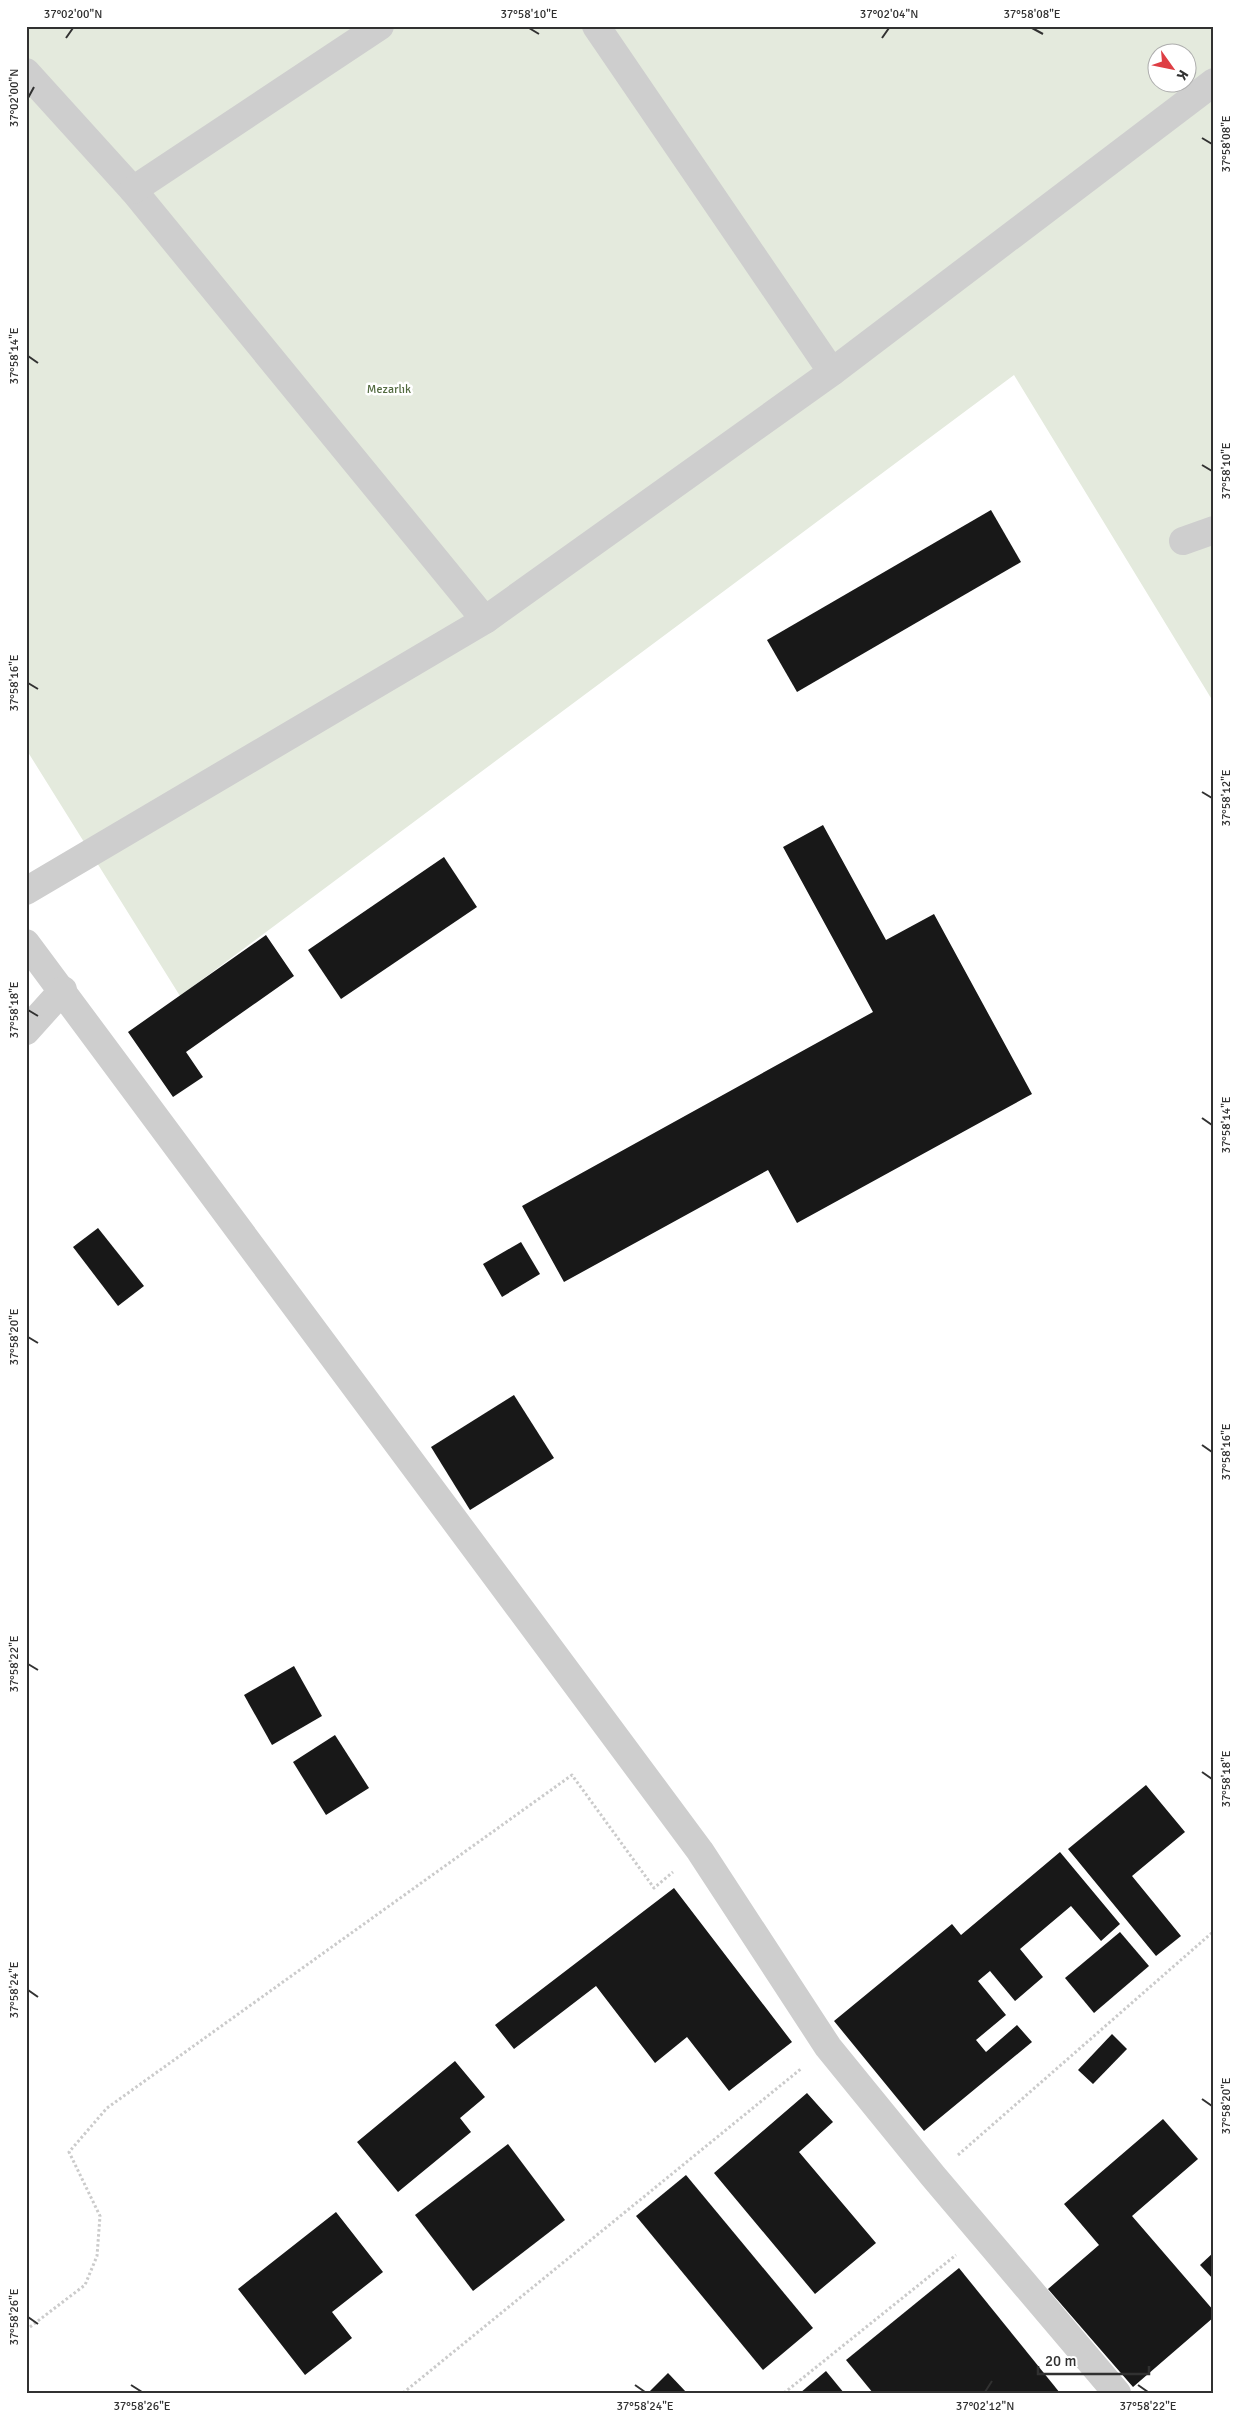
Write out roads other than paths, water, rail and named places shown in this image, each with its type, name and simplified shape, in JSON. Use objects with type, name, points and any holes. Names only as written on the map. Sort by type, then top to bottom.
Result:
[{"type":"street","points":[[133,190],[380,26]]},
{"type":"street","points":[[596,26],[832,372]]},
{"type":"street","points":[[26,72],[133,190],[485,620]]},
{"type":"street","points":[[26,891],[485,620],[832,372],[1214,82]]},
{"type":"street","points":[[1183,542],[1214,530]]},
{"type":"street","points":[[29,953],[63,990],[700,1851],[828,2047],[982,2235],[1117,2393]]},
{"type":"street","points":[[26,1031],[63,990]]},
{"type":"park label","name":"Mezarlık","points":[[389,389]]}]
